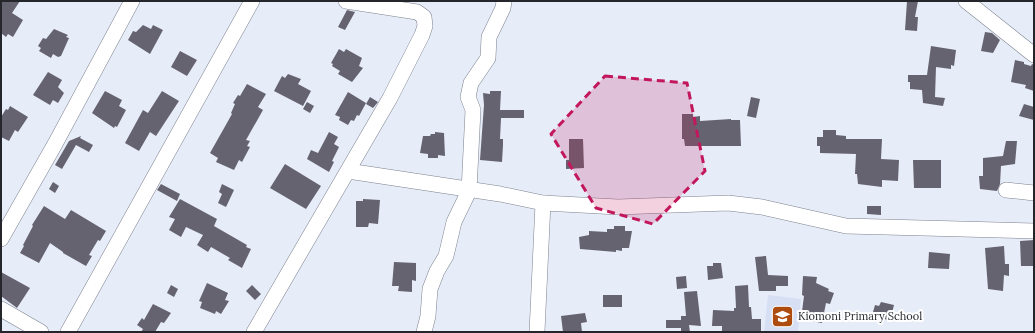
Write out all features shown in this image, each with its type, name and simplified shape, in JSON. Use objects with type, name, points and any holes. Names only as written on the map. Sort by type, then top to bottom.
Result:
[{"type":"street","points":[[1,239],[55,144],[132,1]]},
{"type":"street","points":[[68,332],[252,1]]},
{"type":"street","points":[[257,332],[390,98],[422,35],[425,26],[424,16],[417,12],[346,1]]},
{"type":"street","points":[[424,332],[428,316],[430,289],[437,271],[446,256],[454,222],[469,191],[473,110],[468,97],[471,83],[488,58],[489,37],[503,8],[504,1]]},
{"type":"street","points":[[966,1],[1034,55]]},
{"type":"street","points":[[348,171],[469,191],[500,194],[543,203],[618,207],[728,203],[762,207],[846,226],[1034,230]]},
{"type":"street","points":[[1006,190],[1034,193]]},
{"type":"street","points":[[537,332],[543,203]]},
{"type":"street","points":[[1,310],[41,332]]},
{"type":"highlighted area","points":[[605,76],[687,83],[705,171],[653,224],[596,208],[551,134]]},
{"type":"shaded area","name":"Kiomoni Primary School","points":[[768,295],[801,299],[798,332],[764,332]]},
{"type":"building","points":[[1,1],[20,1],[12,13],[23,20],[13,37],[8,34],[6,37],[1,33]]},
{"type":"building","points":[[907,1],[918,1],[915,17],[918,17],[917,31],[905,30]]},
{"type":"building","points":[[347,10],[355,12],[345,30],[338,27]]},
{"type":"building","points":[[143,25],[151,29],[153,25],[163,30],[150,54],[128,40],[133,31],[136,32]]},
{"type":"building","points":[[54,29],[68,35],[66,37],[69,38],[61,56],[58,57],[53,54],[51,58],[39,51],[41,48],[38,46],[43,38],[46,39]]},
{"type":"building","points":[[985,32],[992,33],[1000,40],[993,53],[981,51]]},
{"type":"building","points":[[931,46],[956,50],[954,66],[951,65],[951,69],[936,67],[935,97],[945,98],[943,106],[923,103],[922,90],[910,89],[910,82],[908,82],[908,75],[927,75]]},
{"type":"building","points":[[339,49],[344,52],[346,49],[362,58],[359,66],[363,68],[352,82],[338,74],[340,71],[332,66],[333,64],[331,63]]},
{"type":"building","points":[[180,51],[197,60],[187,76],[171,67]]},
{"type":"building","points":[[1015,60],[1024,62],[1024,64],[1031,66],[1032,64],[1034,65],[1034,91],[1025,88],[1026,85],[1011,82]]},
{"type":"building","points":[[48,72],[62,80],[58,87],[64,93],[58,103],[53,100],[50,105],[33,95]]},
{"type":"building","points":[[288,74],[301,79],[298,84],[311,91],[303,106],[274,91],[282,76],[285,78]]},
{"type":"building","points":[[247,84],[266,94],[258,107],[263,110],[246,140],[250,141],[247,146],[250,147],[242,162],[239,160],[234,170],[216,162],[218,158],[210,153],[232,114],[231,113],[235,104],[233,103],[238,95],[240,96]]},
{"type":"building","points":[[105,91],[122,100],[119,106],[126,110],[117,127],[115,126],[114,128],[92,113]]},
{"type":"building","points":[[162,91],[179,101],[156,136],[150,132],[139,151],[125,143],[143,110],[148,113]]},
{"type":"building","points":[[490,91],[501,91],[500,110],[524,110],[524,118],[501,118],[500,139],[503,139],[502,162],[480,160],[484,105],[483,93],[490,94]]},
{"type":"building","points":[[348,92],[366,103],[359,116],[357,115],[354,121],[351,120],[348,125],[339,120],[340,117],[335,115]]},
{"type":"building","points":[[370,97],[378,102],[373,108],[366,104]]},
{"type":"building","points":[[751,97],[760,99],[756,118],[747,116]]},
{"type":"building","points":[[307,102],[314,106],[310,113],[303,109]]},
{"type":"building","points":[[1024,104],[1034,107],[1034,120],[1019,116]]},
{"type":"building","points":[[10,106],[28,117],[18,132],[15,130],[9,141],[1,137],[1,117]]},
{"type":"building","points":[[682,114],[693,114],[693,117],[700,116],[700,121],[731,119],[740,120],[741,146],[685,146],[684,139],[682,139]]},
{"type":"building","points":[[823,130],[836,130],[836,135],[846,136],[846,139],[882,139],[881,159],[899,160],[898,181],[882,180],[882,187],[858,184],[857,174],[855,174],[856,154],[820,153],[820,146],[817,146],[817,137],[823,137]]},
{"type":"building","points":[[329,132],[338,137],[334,144],[339,147],[332,161],[334,162],[329,172],[307,159],[311,150],[318,153]]},
{"type":"building","points":[[435,132],[444,133],[445,156],[438,155],[438,158],[428,158],[428,154],[420,153],[423,136],[430,136],[431,134],[435,134]]},
{"type":"building","points":[[81,136],[80,138],[93,145],[89,152],[76,145],[62,169],[55,165],[69,141]]},
{"type":"building","points":[[569,139],[583,139],[584,168],[566,169],[566,160],[569,160]]},
{"type":"building","points":[[1006,141],[1017,141],[1015,164],[1001,166],[1000,184],[997,191],[980,189],[979,176],[983,176],[983,158],[1003,156]]},
{"type":"building","points":[[913,160],[941,160],[941,188],[914,188]]},
{"type":"building","points":[[285,164],[321,186],[306,209],[270,188]]},
{"type":"building","points":[[53,182],[59,186],[55,193],[49,189]]},
{"type":"building","points":[[161,184],[180,194],[177,201],[157,190]]},
{"type":"building","points":[[222,184],[234,190],[226,207],[218,203],[222,194],[219,192]]},
{"type":"building","points":[[180,199],[217,219],[214,226],[247,245],[246,247],[251,249],[242,268],[228,260],[230,258],[211,247],[208,252],[197,245],[203,235],[186,227],[181,237],[169,230],[175,219],[169,217]]},
{"type":"building","points":[[363,199],[380,200],[378,224],[369,223],[368,227],[356,227],[356,201],[363,201]]},
{"type":"building","points":[[44,206],[65,219],[71,210],[106,231],[100,241],[98,240],[89,255],[92,256],[86,266],[63,253],[50,243],[39,263],[20,253],[33,226],[32,225]]},
{"type":"building","points":[[867,206],[881,206],[881,215],[867,214]]},
{"type":"building","points":[[614,226],[625,226],[625,231],[632,231],[629,248],[622,248],[622,251],[616,250],[616,252],[580,249],[579,237],[589,235],[589,231],[607,232],[607,229],[614,229]]},
{"type":"building","points":[[1034,240],[1034,266],[1021,266],[1020,241]]},
{"type":"building","points":[[1004,246],[1005,264],[1009,264],[1009,276],[1004,275],[1003,291],[988,289],[985,248]]},
{"type":"building","points":[[929,252],[950,254],[949,269],[928,268]]},
{"type":"building","points":[[766,256],[768,275],[788,276],[788,286],[776,286],[776,291],[759,291],[755,257]]},
{"type":"building","points":[[394,262],[416,263],[416,281],[412,280],[412,292],[398,291],[399,286],[392,286]]},
{"type":"building","points":[[713,263],[721,263],[723,278],[708,280],[707,266],[713,266]]},
{"type":"building","points":[[1,272],[30,288],[17,308],[1,296]]},
{"type":"building","points":[[686,276],[687,288],[677,289],[676,277]]},
{"type":"building","points":[[803,276],[817,277],[816,283],[834,293],[830,304],[826,303],[822,323],[801,319],[804,296],[802,295]]},
{"type":"building","points":[[207,283],[228,293],[225,300],[229,301],[221,314],[216,311],[215,314],[200,308],[202,302],[199,301]]},
{"type":"building","points":[[171,285],[178,289],[174,297],[167,293]]},
{"type":"building","points":[[252,285],[261,294],[255,300],[246,291]]},
{"type":"building","points":[[748,285],[749,307],[751,307],[752,319],[761,319],[761,332],[722,332],[722,326],[712,326],[713,310],[734,311],[734,308],[736,308],[735,286]]},
{"type":"building","points":[[697,291],[701,326],[689,325],[690,332],[681,332],[681,328],[666,328],[666,320],[681,320],[681,316],[686,316],[684,292]]},
{"type":"building","points":[[603,295],[622,295],[622,307],[603,307]]},
{"type":"building","points":[[881,302],[894,305],[890,321],[876,316],[877,314],[873,312],[875,305],[879,306]]},
{"type":"building","points":[[153,304],[171,313],[164,323],[161,322],[155,332],[141,332],[143,329],[137,325],[142,318],[144,320]]},
{"type":"building","points":[[585,313],[587,322],[581,323],[582,332],[563,332],[561,316]]},
{"type":"place","name":"Kiomoni Primary School","points":[[783,316]]}]
